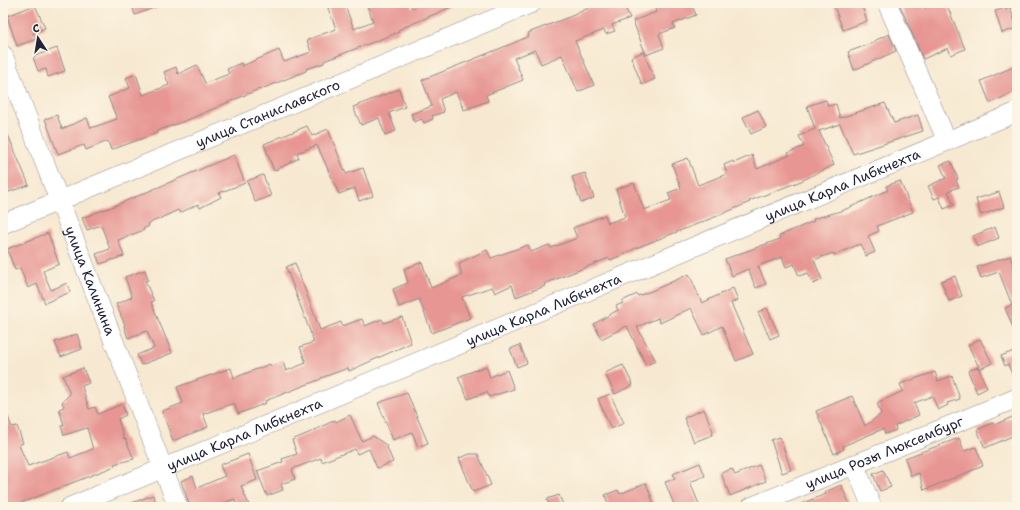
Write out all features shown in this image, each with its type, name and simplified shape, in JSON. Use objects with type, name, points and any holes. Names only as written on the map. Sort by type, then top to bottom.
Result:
[{"type":"street","name":"улица Станиславского","points":[[3,224],[532,3]]},
{"type":"street","points":[[887,3],[947,141]]},
{"type":"street","name":"улица Калинина","points":[[3,55],[178,507]]},
{"type":"street","name":"улица Карла Либкнехта","points":[[70,507],[1017,112]]},
{"type":"street","name":"улица Розы Люксембург","points":[[751,507],[1017,398]]},
{"type":"street","points":[[854,464],[872,507]]},
{"type":"building","points":[[131,3],[164,3],[164,4],[135,15]]},
{"type":"building","points":[[326,3],[344,3],[354,29],[373,21],[366,3],[410,3],[412,8],[423,3],[460,3],[398,30],[399,32],[324,61],[324,63],[306,69],[306,71],[157,131],[157,133],[111,150],[108,141],[86,150],[84,145],[58,154],[45,119],[57,115],[62,129],[87,118],[91,128],[117,119],[108,97],[130,88],[126,78],[136,74],[143,95],[169,85],[164,72],[176,67],[178,74],[197,65],[205,83],[229,74],[227,69],[241,63],[242,66],[279,50],[284,62],[311,52],[307,40],[336,29]]},
{"type":"building","points":[[594,3],[623,3],[630,18],[612,25],[615,31],[606,34],[604,30],[575,41],[594,85],[578,92],[562,55],[541,64],[535,50],[514,58],[523,80],[486,95],[488,101],[464,110],[456,92],[440,99],[444,112],[432,116],[433,119],[424,123],[422,119],[414,122],[411,114],[432,106],[422,80],[516,42],[529,36],[528,33],[574,15],[594,5]]},
{"type":"building","points":[[653,3],[691,3],[696,15],[673,24],[675,28],[659,34],[664,48],[646,55],[633,21],[656,12]]},
{"type":"building","points":[[833,3],[861,3],[867,21],[843,30]]},
{"type":"building","points":[[899,3],[922,3],[925,8],[937,3],[946,3],[965,49],[951,55],[948,48],[923,59]]},
{"type":"building","points":[[35,5],[45,28],[33,33],[36,39],[17,46],[7,16]]},
{"type":"building","points":[[1010,7],[1017,28],[1002,33],[995,11]]},
{"type":"building","points":[[889,34],[896,51],[854,70],[848,52],[875,42],[874,41]]},
{"type":"building","points":[[57,48],[65,71],[48,77],[46,69],[38,71],[33,57]]},
{"type":"building","points":[[643,52],[655,79],[642,85],[631,57]]},
{"type":"building","points":[[1013,67],[1017,75],[1017,91],[990,103],[981,81]]},
{"type":"building","points":[[399,89],[405,107],[389,113],[396,131],[385,135],[379,118],[361,125],[353,107]]},
{"type":"building","points":[[826,100],[828,106],[836,104],[840,118],[885,103],[894,123],[918,115],[923,131],[853,154],[840,124],[819,131],[834,165],[801,181],[749,201],[750,202],[720,215],[636,248],[610,260],[609,258],[544,284],[545,286],[516,297],[512,285],[495,293],[492,287],[462,297],[470,318],[432,333],[419,299],[399,307],[393,289],[408,283],[404,269],[422,262],[431,288],[462,275],[459,264],[462,263],[461,262],[487,250],[491,258],[528,245],[531,252],[549,245],[551,248],[577,238],[573,228],[605,215],[608,223],[625,217],[616,189],[634,183],[644,210],[671,200],[668,193],[681,188],[672,164],[688,158],[698,185],[727,174],[724,165],[733,161],[734,163],[752,155],[757,169],[790,155],[788,153],[804,146],[799,136],[815,129],[807,106]]},
{"type":"building","points":[[758,110],[766,127],[751,134],[743,117]]},
{"type":"building","points":[[3,123],[29,185],[3,194]]},
{"type":"building","points":[[307,126],[312,136],[328,129],[346,174],[363,168],[373,196],[359,201],[355,188],[339,194],[317,145],[297,153],[299,158],[274,171],[264,144]]},
{"type":"building","points":[[234,155],[245,183],[219,193],[221,197],[200,208],[198,204],[180,213],[178,210],[148,224],[149,226],[143,229],[144,230],[118,240],[124,256],[100,264],[96,254],[110,249],[101,225],[87,230],[82,218]]},
{"type":"building","points":[[951,161],[958,179],[956,180],[959,187],[948,191],[954,205],[944,209],[939,197],[934,199],[928,186],[946,178],[940,165]]},
{"type":"building","points":[[585,173],[594,198],[581,203],[572,177]]},
{"type":"building","points":[[263,175],[271,196],[255,202],[247,181]]},
{"type":"building","points":[[900,181],[913,212],[877,226],[879,231],[868,236],[875,252],[866,256],[860,244],[834,255],[833,253],[814,260],[822,280],[813,284],[808,273],[799,276],[794,264],[786,267],[782,257],[758,266],[766,284],[756,288],[748,269],[732,276],[725,259],[780,239],[779,236],[814,221],[813,219],[844,210],[888,190],[886,186]]},
{"type":"building","points":[[999,192],[1004,207],[981,215],[976,199]]},
{"type":"building","points":[[995,227],[999,238],[977,247],[973,236]]},
{"type":"building","points":[[48,233],[59,264],[43,271],[51,290],[67,283],[70,292],[45,303],[37,284],[28,288],[20,268],[15,270],[7,249]]},
{"type":"building","points":[[1010,256],[1017,277],[1017,337],[1005,308],[1012,305],[999,272],[981,278],[977,267]]},
{"type":"building","points":[[295,263],[320,330],[341,322],[342,326],[362,319],[365,326],[382,319],[384,323],[402,317],[411,343],[349,371],[348,368],[321,378],[238,414],[234,403],[203,414],[208,427],[173,441],[162,411],[183,403],[177,387],[231,368],[234,378],[270,364],[271,366],[283,362],[286,371],[306,363],[300,347],[314,342],[286,267]]},
{"type":"building","points":[[145,270],[148,280],[145,281],[154,301],[151,302],[172,353],[141,365],[137,355],[154,348],[147,331],[128,338],[125,325],[116,304],[132,297],[125,277]]},
{"type":"building","points":[[689,274],[702,303],[733,288],[738,300],[731,303],[753,354],[736,361],[722,326],[704,335],[691,308],[660,323],[658,318],[637,327],[656,361],[646,365],[627,326],[601,339],[594,324],[618,310],[616,306],[623,303],[622,301],[637,294],[638,296],[654,290]]},
{"type":"building","points":[[955,276],[962,296],[949,301],[941,281]]},
{"type":"building","points":[[767,308],[779,335],[770,339],[758,312]]},
{"type":"building","points":[[77,334],[82,349],[61,357],[55,342]]},
{"type":"building","points":[[980,339],[992,363],[980,369],[968,345]]},
{"type":"building","points":[[520,345],[527,363],[517,367],[510,349]]},
{"type":"building","points":[[1014,351],[1017,360],[1016,385],[1008,364],[1005,366],[1001,356]]},
{"type":"building","points":[[623,365],[633,385],[615,394],[605,373]]},
{"type":"building","points":[[486,366],[490,377],[507,370],[514,389],[489,397],[487,392],[468,399],[458,377]]},
{"type":"building","points":[[978,367],[987,388],[977,393],[968,371]]},
{"type":"building","points":[[83,368],[89,383],[82,386],[89,409],[95,407],[98,414],[122,404],[126,415],[118,419],[124,439],[125,438],[134,459],[114,464],[115,466],[11,507],[3,507],[3,406],[12,427],[17,426],[23,443],[19,445],[28,466],[68,452],[70,458],[93,449],[87,428],[64,435],[61,426],[64,425],[59,409],[64,407],[62,402],[70,394],[63,376]]},
{"type":"building","points":[[935,372],[938,381],[952,376],[960,399],[947,403],[948,405],[938,410],[932,396],[914,403],[919,415],[895,426],[896,430],[885,434],[883,429],[843,446],[844,449],[834,454],[816,411],[852,396],[865,426],[881,414],[877,403],[903,391],[900,384]]},
{"type":"building","points":[[407,393],[428,443],[418,447],[412,432],[393,440],[378,403]]},
{"type":"building","points":[[610,394],[624,423],[611,429],[598,399]]},
{"type":"building","points":[[704,409],[713,431],[712,435],[694,442],[684,418]]},
{"type":"building","points":[[350,415],[362,441],[373,436],[386,445],[393,462],[377,468],[369,449],[357,454],[355,449],[322,462],[321,458],[292,469],[295,479],[281,484],[283,490],[267,496],[257,471],[283,462],[282,459],[297,454],[292,440],[335,420],[336,422]]},
{"type":"building","points":[[1017,415],[1017,434],[985,448],[977,430],[993,423],[994,425]]},
{"type":"building","points":[[780,437],[791,470],[782,473],[771,440]]},
{"type":"building","points":[[959,438],[964,451],[976,447],[983,466],[924,490],[919,473],[911,476],[905,458]]},
{"type":"building","points":[[248,454],[257,480],[241,486],[249,505],[238,507],[234,499],[215,507],[190,507],[181,481],[193,476],[197,488],[225,476],[220,465]]},
{"type":"building","points":[[470,454],[478,454],[491,485],[473,492],[459,458]]},
{"type":"building","points":[[700,463],[705,476],[690,482],[700,507],[675,507],[665,482],[675,479],[673,474]]},
{"type":"building","points":[[759,465],[766,481],[730,496],[721,473],[732,469],[735,475]]},
{"type":"building","points":[[883,470],[891,487],[880,491],[873,474]]},
{"type":"building","points":[[646,483],[655,507],[609,507],[605,495],[618,490],[620,494]]},
{"type":"building","points":[[841,485],[851,507],[793,507],[826,494],[825,492]]},
{"type":"building","points":[[153,495],[158,507],[124,506]]},
{"type":"building","points":[[559,495],[564,507],[550,507],[547,499]]}]
